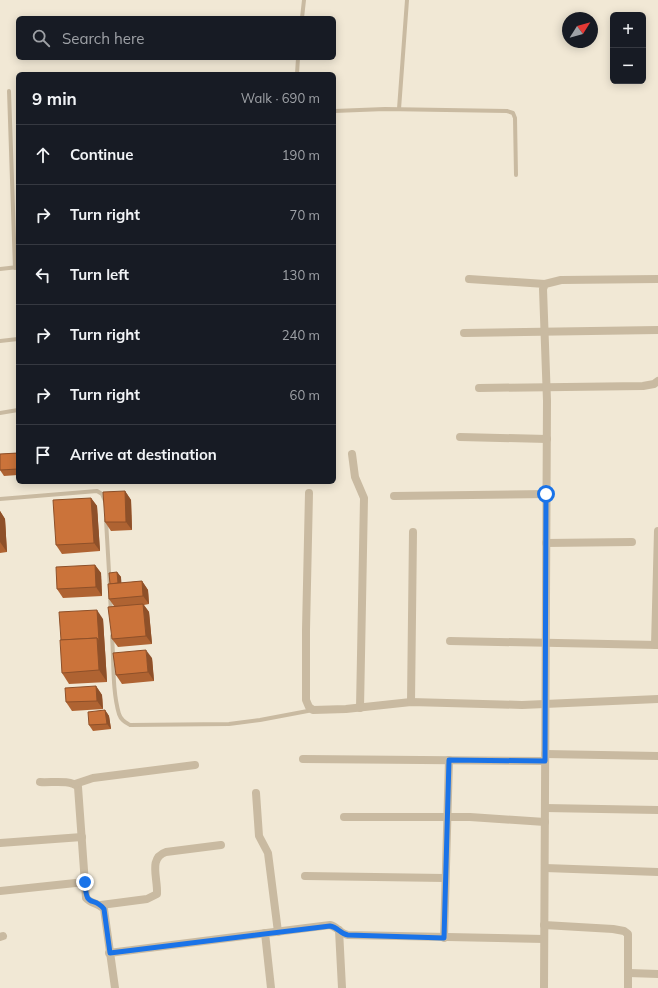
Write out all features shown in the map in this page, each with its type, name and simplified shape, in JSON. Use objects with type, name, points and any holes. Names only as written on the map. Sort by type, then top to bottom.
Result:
[{"type":"street","points":[[469,279],[545,284],[561,280],[658,279]]},
{"type":"street","points":[[544,988],[547,439],[543,289],[545,284]]},
{"type":"street","points":[[464,333],[658,330]]},
{"type":"street","points":[[479,388],[643,386],[658,382]]},
{"type":"street","points":[[460,438],[547,439]]},
{"type":"street","points":[[352,454],[355,477],[363,491],[364,498],[360,708]]},
{"type":"street","points":[[309,493],[306,700],[309,707],[313,710],[360,708],[411,702],[545,704],[658,699]]},
{"type":"street","points":[[394,496],[546,494]]},
{"type":"street","points":[[450,641],[656,645],[658,531]]},
{"type":"street","points":[[411,702],[413,532]]},
{"type":"street","points":[[546,543],[632,542]]},
{"type":"street","points":[[303,760],[449,760],[658,756]]},
{"type":"street","points":[[444,938],[449,760]]},
{"type":"street","points":[[40,782],[75,784],[93,778],[195,765]]},
{"type":"street","points":[[75,784],[79,792],[86,898],[90,902],[100,905],[152,898],[157,894],[156,859],[158,854],[222,845]]},
{"type":"street","points":[[256,793],[259,836],[268,853],[278,932]]},
{"type":"street","points":[[545,808],[658,810]]},
{"type":"street","points":[[344,817],[447,817],[545,822]]},
{"type":"street","points":[[0,843],[82,837]]},
{"type":"street","points":[[545,868],[658,872]]},
{"type":"street","points":[[305,876],[445,878]]},
{"type":"street","points":[[0,891],[85,882]]},
{"type":"street","points":[[100,905],[106,918],[115,988]]},
{"type":"street","points":[[544,925],[624,931],[628,934],[629,940],[628,988]]},
{"type":"street","points":[[110,953],[330,926],[339,930],[342,934],[348,935],[544,939]]},
{"type":"street","points":[[339,930],[342,988]]},
{"type":"street","points":[[265,933],[271,988]]},
{"type":"street","points":[[628,974],[658,974]]},
{"type":"lane","points":[[302,16],[304,0]]},
{"type":"lane","points":[[399,109],[407,0]]},
{"type":"lane","points":[[297,72],[298,60]]},
{"type":"lane","points":[[9,91],[16,245]]},
{"type":"lane","points":[[336,110],[399,109],[500,111],[513,113],[516,124],[516,175]]},
{"type":"lane","points":[[0,269],[16,267]]},
{"type":"lane","points":[[0,341],[16,339]]},
{"type":"lane","points":[[0,412],[16,410]]},
{"type":"lane","points":[[0,499],[97,491],[102,494],[105,507]]},
{"type":"lane","points":[[105,514],[111,614]]},
{"type":"lane","points":[[112,630],[116,693],[120,715],[123,721],[130,725],[229,724],[313,710]]},
{"type":"building","points":[[16,453],[16,469],[0,470],[0,454]]},
{"type":"building","points":[[125,491],[126,522],[105,522],[103,492]]},
{"type":"building","points":[[91,498],[94,543],[56,545],[53,500]]},
{"type":"building","points":[[95,565],[96,587],[57,589],[56,567]]},
{"type":"building","points":[[117,572],[118,583],[110,584],[109,573]]},
{"type":"building","points":[[142,581],[143,596],[109,599],[108,584]]},
{"type":"building","points":[[143,604],[146,636],[112,639],[108,607]]},
{"type":"building","points":[[97,610],[99,641],[97,638],[61,640],[59,612]]},
{"type":"building","points":[[97,638],[99,670],[62,673],[60,640]]},
{"type":"building","points":[[146,650],[148,672],[116,675],[113,653]]},
{"type":"building","points":[[96,686],[97,701],[66,702],[65,688]]},
{"type":"building","points":[[105,710],[107,724],[89,725],[88,712]]},
{"type":"route","points":[[85,882],[86,898],[90,902],[100,905],[104,909],[110,953],[330,926],[335,927],[342,934],[348,935],[444,938],[449,760],[545,761],[546,494]]}]
